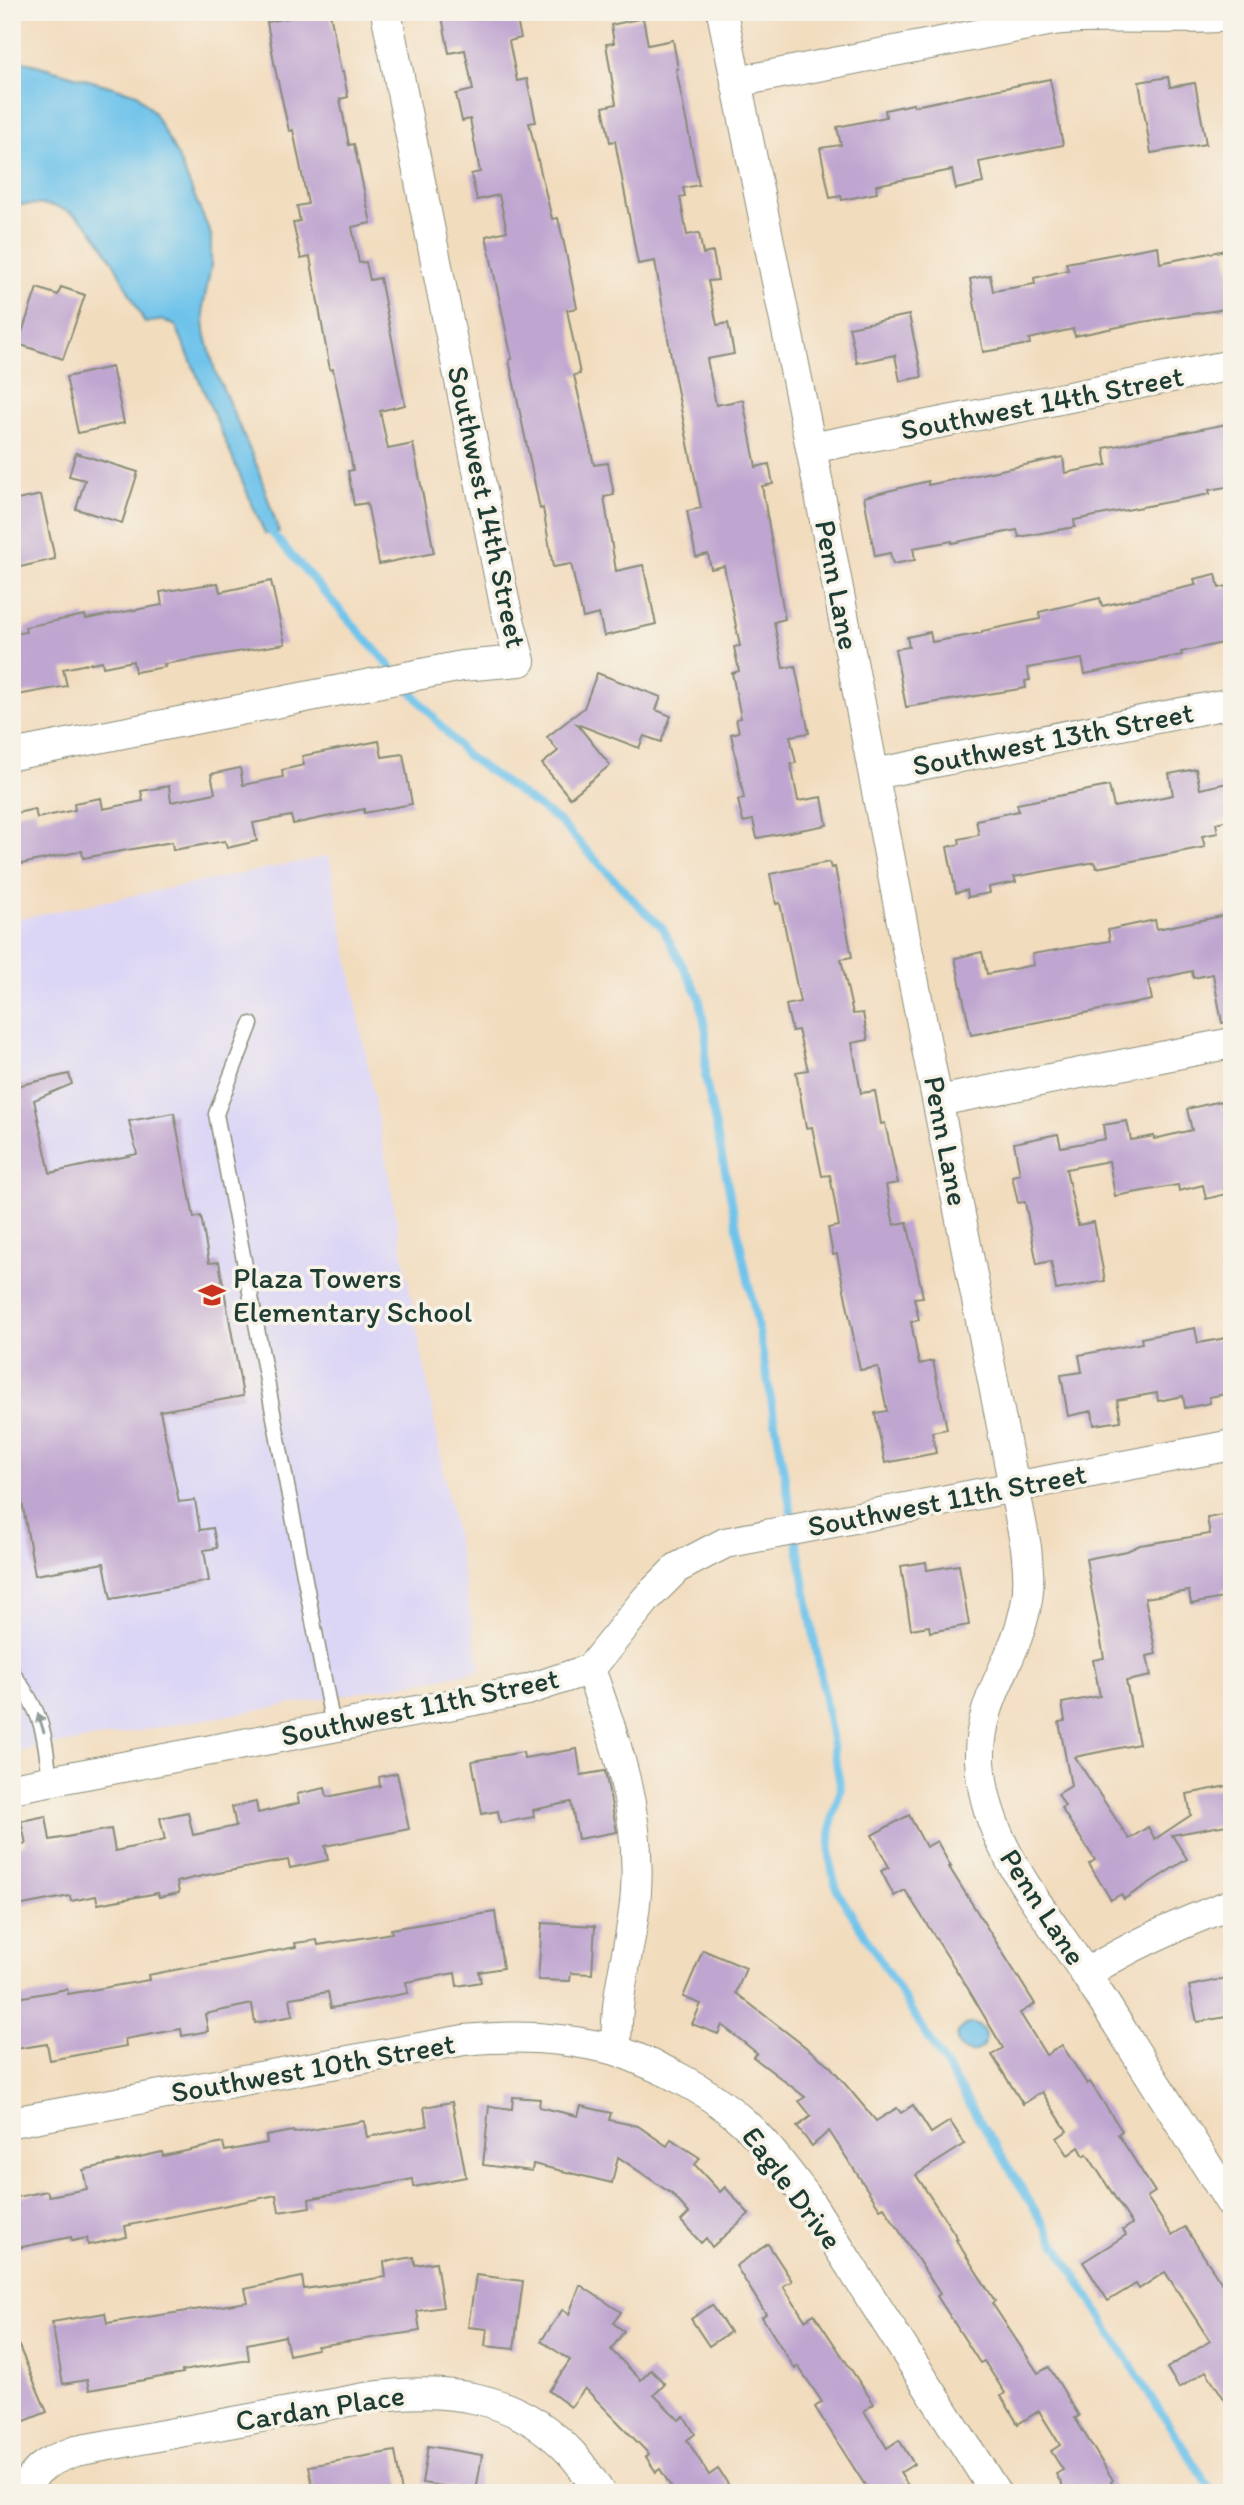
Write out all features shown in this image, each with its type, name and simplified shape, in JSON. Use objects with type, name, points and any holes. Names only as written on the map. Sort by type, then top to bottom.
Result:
[{"type":"street","name":"Southwest 14th Street","points":[[12,755],[462,666],[520,661],[505,605],[386,12]]},
{"type":"street","name":"Penn Lane","points":[[722,12],[811,448],[1026,1547],[1029,1582],[1026,1605],[1015,1644],[984,1714],[980,1738],[980,1765],[986,1799],[1001,1844],[1014,1868],[1086,1974],[1232,2205]]},
{"type":"street","points":[[736,82],[1054,20],[1087,17],[1232,16]]},
{"type":"street","name":"Southwest 14th Street","points":[[811,448],[1232,365]]},
{"type":"street","name":"Southwest 13th Street","points":[[874,774],[1232,703]]},
{"type":"street","points":[[938,1101],[1232,1043]]},
{"type":"street","name":"Southwest 11th Street","points":[[12,1788],[527,1690],[590,1669],[647,1598],[677,1568],[725,1543],[1232,1445]]},
{"type":"street","points":[[590,1669],[610,1724],[634,1813],[637,1850],[636,1892],[631,1937],[618,2005],[616,2050]]},
{"type":"street","points":[[1086,1974],[1147,1940],[1232,1904]]},
{"type":"street","name":"Southwest 10th Street","points":[[12,2122],[464,2040],[504,2036],[542,2037],[579,2041],[616,2050]]},
{"type":"street","name":"Eagle Drive","points":[[616,2050],[657,2066],[702,2092],[741,2120],[777,2157],[805,2195],[996,2493]]},
{"type":"street","name":"Cardan Place","points":[[25,2493],[27,2482],[37,2469],[76,2451],[401,2392],[452,2393],[517,2413],[532,2421],[569,2452],[600,2493]]},
{"type":"lane","points":[[251,1024],[216,1114],[332,1726]]},
{"type":"lane","points":[[12,1672],[31,1698],[44,1728],[50,1781]]},
{"type":"shaded area","name":"Plaza Towers Elementary School","points":[[329,856],[481,1671],[12,1753],[12,920]]},
{"type":"water","points":[[12,58],[137,94],[154,113],[177,155],[211,235],[211,266],[203,307],[205,332],[215,371],[257,466],[279,532],[265,534],[176,326],[163,320],[145,323],[96,235],[75,215],[45,205],[12,206]]},
{"type":"water","points":[[971,2024],[981,2028],[985,2038],[981,2048],[971,2052],[961,2048],[957,2038],[961,2028]]},
{"type":"building","points":[[330,12],[348,97],[340,99],[349,145],[354,144],[371,223],[352,227],[359,263],[366,262],[370,280],[380,278],[405,405],[380,411],[388,449],[413,444],[434,553],[379,564],[367,503],[354,505],[348,471],[353,470],[333,369],[330,370],[310,257],[301,259],[293,223],[300,221],[297,206],[308,204],[293,130],[289,131],[267,22]]},
{"type":"building","points":[[441,12],[515,12],[521,38],[509,41],[517,81],[527,79],[536,122],[529,123],[552,219],[558,218],[577,308],[567,310],[580,374],[574,375],[594,465],[608,463],[614,495],[604,497],[616,571],[643,565],[656,624],[604,636],[599,614],[583,618],[571,564],[553,567],[486,236],[507,231],[499,195],[477,200],[471,174],[480,172],[470,119],[462,121],[456,94],[473,90],[465,50],[449,53]]},
{"type":"building","points":[[643,18],[648,45],[673,40],[676,69],[699,185],[683,188],[685,196],[680,197],[687,235],[699,233],[703,254],[713,252],[718,280],[708,281],[717,325],[728,323],[734,354],[707,359],[716,405],[743,400],[756,467],[769,464],[773,484],[762,486],[785,619],[774,622],[783,668],[795,666],[809,733],[790,736],[796,763],[791,764],[798,801],[822,797],[827,825],[757,838],[753,820],[743,822],[738,800],[744,798],[731,734],[739,732],[736,719],[741,718],[732,673],[739,671],[734,647],[740,646],[724,566],[711,569],[708,554],[696,557],[687,511],[701,508],[655,261],[638,264],[615,141],[610,142],[603,107],[616,104],[606,44],[614,43],[611,25]]},
{"type":"building","points":[[1168,77],[1170,87],[1195,83],[1206,144],[1151,153],[1139,82]]},
{"type":"building","points":[[1050,79],[1063,145],[979,162],[983,183],[956,189],[952,170],[876,185],[877,193],[842,200],[841,196],[830,198],[820,148],[841,145],[837,127],[886,117],[885,110]]},
{"type":"building","points":[[1158,246],[1160,263],[1226,250],[1232,281],[1232,308],[1075,336],[1073,329],[1029,339],[1030,344],[983,352],[970,279],[990,275],[993,291],[1035,284],[1034,278],[1068,270],[1066,263]]},
{"type":"building","points":[[61,287],[85,295],[63,359],[18,344],[37,288],[58,295]]},
{"type":"building","points":[[909,315],[922,377],[900,381],[895,355],[857,363],[849,327]]},
{"type":"building","points":[[112,367],[124,423],[78,433],[66,377]]},
{"type":"building","points":[[1232,423],[1232,486],[1209,490],[1210,494],[1074,520],[1075,527],[1019,537],[1017,530],[913,548],[915,560],[893,564],[890,553],[875,556],[864,497],[928,481],[928,485],[1063,457],[1065,473],[1107,465],[1104,448]]},
{"type":"building","points":[[76,453],[138,472],[122,523],[76,509],[85,480],[69,476]]},
{"type":"building","points":[[41,495],[55,559],[20,567],[17,552],[12,553],[12,501]]},
{"type":"building","points":[[1216,574],[1219,588],[1232,585],[1232,641],[1181,652],[1182,655],[1085,674],[1082,659],[1027,668],[1030,680],[1025,681],[1026,688],[906,707],[895,649],[909,647],[907,637],[930,632],[932,642],[982,633],[1040,619],[1039,612],[1100,598],[1102,606],[1196,585],[1194,579]]},
{"type":"building","points":[[271,581],[285,644],[164,664],[165,667],[135,672],[133,661],[103,667],[102,661],[63,669],[67,686],[12,696],[12,634],[26,632],[25,627],[85,615],[86,619],[162,605],[160,592],[218,583],[220,592]]},
{"type":"building","points":[[597,673],[661,697],[656,710],[671,716],[661,742],[644,736],[639,748],[577,724],[610,765],[570,798],[542,764],[558,751],[547,737],[584,708]]},
{"type":"building","points":[[379,741],[382,757],[403,754],[412,804],[364,813],[364,809],[293,824],[291,816],[253,823],[257,841],[227,848],[225,841],[173,850],[172,842],[83,858],[82,851],[12,866],[12,814],[35,809],[37,818],[75,810],[74,803],[101,798],[103,809],[143,801],[141,791],[169,786],[171,802],[215,793],[211,774],[240,768],[243,785],[283,777],[282,770],[304,765],[302,756]]},
{"type":"building","points":[[1196,769],[1200,789],[1232,782],[1232,819],[1216,823],[1218,833],[1202,836],[1205,847],[1096,868],[1095,862],[1014,877],[1016,882],[989,887],[990,893],[968,897],[967,890],[956,893],[947,847],[960,844],[959,839],[979,835],[976,820],[1019,811],[1017,804],[1109,786],[1114,807],[1173,795],[1169,774]]},
{"type":"building","points":[[829,862],[831,868],[835,867],[852,957],[841,959],[853,1014],[863,1013],[868,1040],[852,1043],[861,1093],[875,1091],[881,1124],[885,1123],[898,1183],[886,1185],[894,1225],[907,1222],[923,1297],[914,1298],[919,1320],[911,1322],[919,1364],[933,1361],[947,1429],[932,1432],[936,1453],[885,1463],[875,1413],[887,1411],[878,1367],[860,1370],[837,1254],[833,1255],[828,1228],[839,1226],[830,1175],[822,1176],[812,1127],[806,1128],[796,1072],[808,1070],[798,1030],[792,1031],[786,1005],[800,1002],[780,903],[776,904],[770,874]]},
{"type":"building","points":[[1232,914],[1232,1022],[1222,1023],[1213,974],[1193,978],[1192,971],[1148,981],[1152,1000],[971,1035],[955,958],[982,952],[987,974],[1034,965],[1032,954],[1110,941],[1108,930],[1155,920],[1157,929]]},
{"type":"building","points":[[69,1074],[72,1084],[34,1100],[50,1173],[137,1154],[129,1121],[174,1113],[194,1218],[201,1216],[209,1263],[219,1262],[243,1396],[160,1411],[179,1502],[195,1500],[200,1530],[213,1528],[217,1548],[204,1550],[209,1581],[111,1599],[104,1563],[35,1575],[12,1445],[12,1087]]},
{"type":"building","points":[[1221,1101],[1224,1112],[1232,1111],[1232,1188],[1224,1188],[1226,1194],[1206,1199],[1203,1185],[1179,1191],[1178,1185],[1115,1196],[1109,1161],[1066,1169],[1078,1225],[1094,1222],[1105,1281],[1056,1290],[1051,1261],[1037,1264],[1025,1202],[1018,1203],[1012,1176],[1020,1174],[1014,1143],[1058,1134],[1061,1147],[1105,1139],[1103,1125],[1127,1121],[1131,1140],[1154,1136],[1154,1139],[1192,1130],[1187,1109]]},
{"type":"building","points":[[1195,1328],[1198,1343],[1232,1337],[1232,1393],[1209,1397],[1210,1403],[1185,1408],[1183,1396],[1158,1401],[1157,1393],[1117,1400],[1121,1421],[1094,1425],[1092,1411],[1068,1416],[1061,1375],[1082,1372],[1079,1355],[1142,1343],[1141,1338]]},
{"type":"building","points":[[1232,1513],[1232,1588],[1222,1590],[1223,1598],[1191,1604],[1189,1591],[1145,1598],[1156,1654],[1147,1656],[1151,1676],[1126,1681],[1139,1744],[1075,1757],[1129,1839],[1148,1827],[1155,1839],[1191,1815],[1187,1794],[1232,1785],[1232,1824],[1172,1835],[1187,1859],[1124,1899],[1121,1894],[1111,1900],[1089,1864],[1095,1860],[1061,1808],[1065,1806],[1058,1794],[1071,1786],[1059,1722],[1065,1721],[1062,1703],[1100,1696],[1093,1660],[1104,1658],[1086,1559],[1127,1551],[1140,1545],[1210,1534],[1207,1518]]},
{"type":"building","points":[[926,1562],[927,1570],[959,1565],[969,1625],[930,1632],[929,1626],[911,1629],[901,1566]]},
{"type":"building","points":[[577,1749],[581,1775],[605,1771],[617,1832],[578,1839],[571,1802],[533,1810],[534,1817],[500,1823],[498,1811],[482,1814],[472,1761],[523,1752],[524,1758]]},
{"type":"building","points":[[397,1773],[409,1829],[325,1846],[328,1860],[290,1868],[288,1860],[202,1876],[177,1882],[179,1893],[159,1897],[158,1893],[98,1904],[96,1896],[71,1901],[70,1896],[12,1907],[12,1847],[26,1844],[21,1821],[46,1816],[50,1840],[111,1829],[115,1851],[165,1840],[160,1818],[188,1812],[193,1835],[236,1826],[232,1807],[256,1802],[258,1813],[299,1803],[297,1794],[325,1788],[327,1797],[380,1786],[379,1777]]},
{"type":"building","points":[[909,1815],[926,1847],[937,1841],[949,1867],[1035,2004],[1020,2013],[1046,2055],[1062,2045],[1122,2131],[1118,2134],[1155,2192],[1147,2197],[1172,2235],[1185,2227],[1232,2299],[1232,2411],[1206,2371],[1179,2388],[1167,2368],[1210,2341],[1165,2272],[1139,2289],[1136,2284],[1108,2301],[1083,2262],[1126,2235],[1123,2230],[1132,2224],[1087,2154],[1084,2156],[1079,2147],[1068,2155],[1057,2138],[1067,2131],[1042,2092],[1023,2104],[992,2055],[1003,2048],[967,1987],[905,1890],[894,1896],[881,1871],[889,1867],[872,1835]]},
{"type":"building","points":[[495,1912],[503,1968],[479,1972],[481,1982],[457,1986],[455,1973],[406,1982],[408,1993],[331,2008],[328,1992],[290,1998],[293,2016],[255,2023],[252,2004],[205,2014],[208,2031],[182,2036],[181,2029],[125,2039],[126,2046],[50,2060],[47,2044],[15,2049],[12,2036],[12,1999],[67,1989],[68,1994],[149,1980],[148,1975],[296,1947],[295,1943],[317,1940],[318,1945],[392,1933],[391,1929]]},
{"type":"building","points":[[542,1923],[595,1926],[592,1974],[571,1973],[570,1981],[538,1980]]},
{"type":"building","points":[[703,1950],[746,1968],[736,1993],[830,2066],[876,2121],[897,2108],[901,2113],[913,2105],[931,2133],[950,2121],[965,2144],[916,2175],[995,2301],[992,2303],[1038,2373],[1049,2367],[1079,2416],[1075,2418],[1113,2480],[1111,2482],[1118,2493],[1067,2493],[1056,2474],[1063,2470],[1051,2451],[1060,2445],[1039,2411],[1018,2424],[1001,2396],[1005,2393],[984,2361],[980,2363],[884,2207],[880,2209],[829,2131],[812,2146],[797,2127],[811,2116],[799,2101],[805,2097],[753,2057],[757,2053],[722,2025],[718,2034],[692,2024],[701,2004],[683,1997]]},
{"type":"building","points":[[1232,1977],[1232,2016],[1197,2022],[1189,1986]]},
{"type":"building","points":[[513,2097],[540,2099],[539,2107],[578,2116],[581,2106],[611,2113],[609,2120],[638,2126],[667,2146],[671,2139],[700,2158],[695,2165],[720,2192],[725,2187],[749,2214],[712,2247],[706,2238],[701,2243],[681,2221],[689,2213],[672,2194],[618,2157],[612,2183],[533,2164],[532,2171],[483,2165],[489,2106],[512,2109]]},
{"type":"building","points":[[452,2102],[466,2177],[414,2187],[413,2179],[309,2199],[310,2207],[279,2212],[276,2195],[125,2226],[127,2237],[88,2245],[87,2238],[72,2241],[71,2237],[12,2249],[12,2198],[47,2191],[49,2196],[87,2189],[83,2170],[162,2152],[163,2156],[223,2143],[225,2151],[267,2143],[266,2136],[364,2121],[367,2137],[427,2126],[424,2107]]},
{"type":"building","points":[[768,2244],[792,2281],[783,2286],[805,2320],[814,2314],[874,2404],[864,2411],[887,2448],[899,2440],[914,2464],[900,2473],[913,2493],[870,2493],[815,2407],[822,2402],[798,2366],[795,2369],[762,2317],[766,2314],[736,2266]]},
{"type":"building","points":[[414,2257],[415,2265],[436,2262],[443,2307],[417,2311],[420,2331],[317,2346],[317,2349],[289,2355],[285,2336],[247,2344],[249,2360],[89,2390],[87,2380],[63,2384],[52,2322],[105,2313],[107,2323],[248,2302],[245,2289],[302,2277],[304,2289],[386,2277],[384,2262]]},
{"type":"building","points":[[476,2275],[523,2281],[514,2349],[485,2346],[487,2329],[468,2327]]},
{"type":"building","points":[[580,2285],[621,2312],[613,2323],[624,2331],[611,2350],[641,2380],[651,2370],[665,2384],[654,2395],[679,2420],[684,2416],[695,2434],[687,2440],[709,2475],[718,2469],[734,2493],[675,2493],[660,2469],[656,2472],[646,2457],[649,2454],[585,2388],[571,2407],[549,2391],[570,2360],[541,2341],[563,2309],[569,2314]]},
{"type":"building","points":[[712,2305],[730,2332],[709,2346],[691,2319]]},
{"type":"building","points":[[12,2330],[47,2412],[20,2423],[12,2405]]},
{"type":"building","points":[[428,2446],[482,2455],[476,2491],[422,2483]]},
{"type":"building","points":[[395,2451],[402,2493],[314,2493],[309,2466]]},
{"type":"waterway","points":[[268,525],[271,532],[394,671]]},
{"type":"waterway","points":[[405,684],[466,755],[559,821],[662,927],[699,996],[706,1032],[705,1076],[759,1332],[793,1523]]},
{"type":"waterway","points":[[796,1536],[841,1790],[833,1816],[830,1841],[831,1867],[838,1892],[1213,2493]]},
{"type":"place","name":"Plaza Towers Elementary School","points":[[212,1295]]}]
